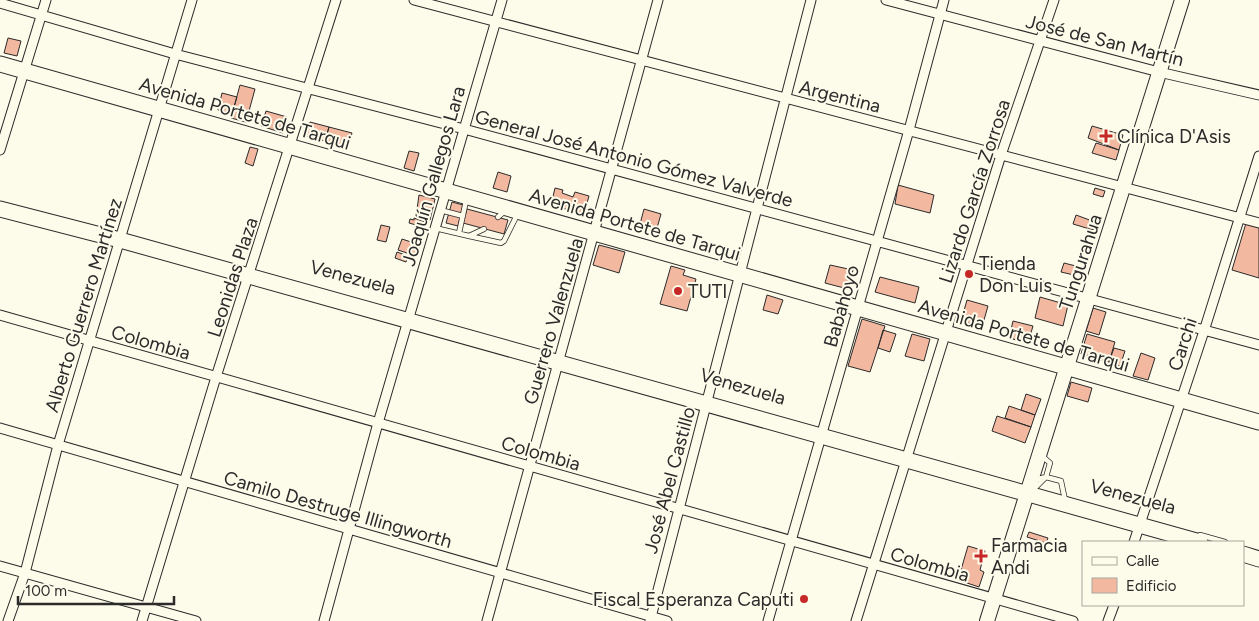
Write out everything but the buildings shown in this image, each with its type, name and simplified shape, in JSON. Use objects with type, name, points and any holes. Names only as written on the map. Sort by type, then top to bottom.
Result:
[{"type":"main road","name":"Tungurahua","points":[[987,621],[1182,0]]},
{"type":"main road","name":"Avenida Portete de Tarqui","points":[[0,64],[467,197],[508,212],[595,233],[1259,422]]},
{"type":"main road","name":"Venezuela","points":[[0,209],[250,276],[409,315],[908,457],[1030,489],[1065,501],[1141,520],[1199,538]]},
{"type":"street","points":[[0,150],[46,0]]},
{"type":"street","name":"Alberto Guerrero Martínez","points":[[8,621],[26,573],[58,445],[192,0]]},
{"type":"street","name":"Leonidas Plaza","points":[[142,621],[216,377],[250,276],[336,0]]},
{"type":"street","name":"Argentina","points":[[414,0],[495,23],[1259,223]]},
{"type":"street","name":"Joaquín Gallegos Lara","points":[[324,621],[378,423],[502,0]]},
{"type":"street","name":"Guerrero Valenzuela","points":[[487,621],[658,0]]},
{"type":"street","name":"José Abel Castillo","points":[[651,619],[678,508],[811,0]]},
{"type":"street","name":"José de San Martín","points":[[886,0],[1159,72],[1259,95]]},
{"type":"street","name":"Babahoyo","points":[[768,621],[909,130],[944,0]]},
{"type":"street","name":"Lizardo García Zorrosa","points":[[856,621],[1001,155],[1054,0]]},
{"type":"street","name":"General José Antonio Gómez Valverde","points":[[0,3],[175,54],[968,264],[1088,299],[1259,345]]},
{"type":"street","name":"Carchi","points":[[1134,541],[1204,331],[1238,217],[1259,156]]},
{"type":"street","name":"Colombia","points":[[0,316],[1073,621]]},
{"type":"street","name":"Camilo Destruge Illingworth","points":[[0,428],[501,573],[651,619],[667,621]]},
{"type":"street","points":[[0,566],[196,621]]},
{"type":"street","points":[[1108,621],[1114,606]]},
{"type":"lane","points":[[459,233],[467,197]]},
{"type":"lane","points":[[0,204],[83,225],[92,233]]},
{"type":"lane","points":[[440,210],[462,216]]},
{"type":"lane","points":[[435,228],[501,243],[504,242],[508,212]]},
{"type":"lane","points":[[469,236],[484,228]]},
{"type":"lane","name":"Venezuela","points":[[250,276],[268,274]]},
{"type":"lane","name":"Venezuela","points":[[851,438],[908,457]]},
{"type":"lane","points":[[1030,489],[1046,477],[1050,463],[1040,453]]},
{"type":"lane","points":[[1030,489],[1046,477]]},
{"type":"lane","points":[[1046,477],[1060,481],[1065,501]]},
{"type":"lane","name":"Venezuela","points":[[1065,501],[1124,514]]},
{"type":"lane","name":"Venezuela","points":[[1199,538],[1218,541]]},
{"type":"place","name":"Clínica D'Asis","points":[[1106,136]]},
{"type":"place","name":"Tienda Don Luis","points":[[969,274]]},
{"type":"place","name":"TUTI","points":[[678,291]]},
{"type":"place","name":"Farmacia Andi","points":[[981,556]]},
{"type":"place","name":"Fiscal Esperanza Caputi","points":[[804,599]]}]
